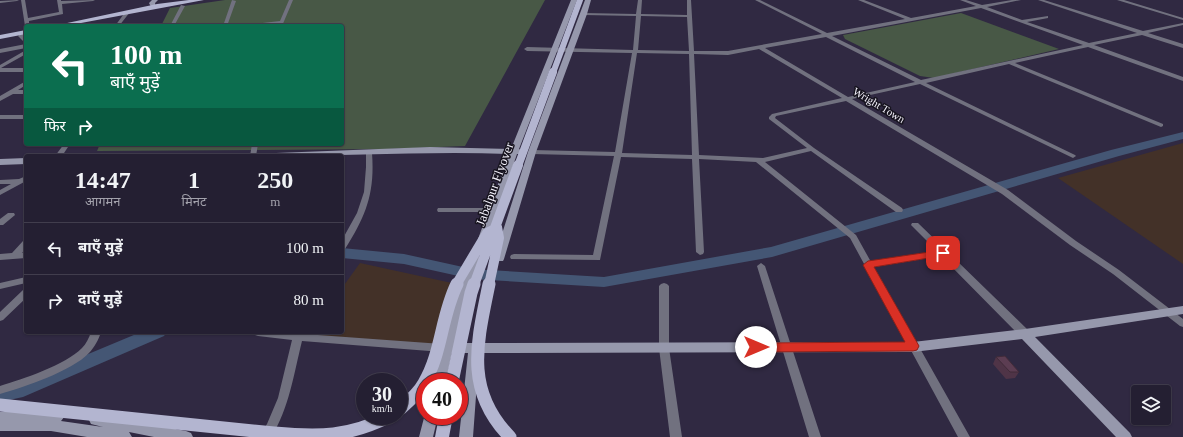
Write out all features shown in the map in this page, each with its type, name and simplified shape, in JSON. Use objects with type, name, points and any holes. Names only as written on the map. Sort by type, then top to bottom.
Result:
[{"type":"main road","points":[[59,24],[154,4],[190,0]]},
{"type":"main road","points":[[66,24],[128,12],[154,4],[201,0]]},
{"type":"main road","name":"Jabalpur Flyover","points":[[454,373],[471,294],[580,0]]},
{"type":"main road","points":[[0,37],[24,32]]},
{"type":"main road","points":[[408,402],[427,379],[435,359],[443,323],[453,292],[487,233],[496,227],[498,238],[483,313],[478,374],[481,390],[488,409],[501,429],[510,437]]},
{"type":"main road","points":[[0,405],[299,435],[332,436],[354,433],[374,425]]},
{"type":"main road","points":[[442,437],[444,425]]},
{"type":"street","points":[[0,2],[17,0]]},
{"type":"street","points":[[23,0],[27,24]]},
{"type":"street","points":[[27,20],[61,13],[59,1],[93,0]]},
{"type":"street","points":[[280,24],[291,0]]},
{"type":"street","points":[[441,373],[447,348],[474,260],[494,210],[514,152],[574,0]]},
{"type":"street","points":[[466,437],[473,349],[492,278],[532,152],[588,0]]},
{"type":"street","points":[[514,257],[597,258],[618,156],[635,51],[640,0]]},
{"type":"street","points":[[689,0],[700,252]]},
{"type":"street","points":[[757,0],[830,35],[922,83],[1073,156]]},
{"type":"street","points":[[860,0],[912,21]]},
{"type":"street","points":[[962,0],[1183,79]]},
{"type":"street","points":[[526,49],[728,54],[1019,0]]},
{"type":"street","points":[[1040,0],[1183,46]]},
{"type":"street","points":[[1119,0],[1183,19]]},
{"type":"street","points":[[226,24],[234,1]]},
{"type":"street","points":[[173,24],[183,6]]},
{"type":"street","points":[[119,24],[128,12]]},
{"type":"street","points":[[584,14],[689,16]]},
{"type":"street","points":[[1023,22],[1046,17]]},
{"type":"street","points":[[899,210],[812,149],[771,118],[774,115],[1012,64],[1183,24]]},
{"type":"street","points":[[24,33],[20,36],[24,41]]},
{"type":"street","points":[[0,51],[24,45]]},
{"type":"street","name":"Wright Town","points":[[761,48],[850,99],[1005,192],[1073,243],[1116,272],[1183,324]]},
{"type":"street","points":[[0,67],[24,53]]},
{"type":"street","points":[[1012,64],[1161,125]]},
{"type":"street","points":[[0,70],[24,70]]},
{"type":"street","points":[[0,99],[24,84]]},
{"type":"street","points":[[0,92],[24,92]]},
{"type":"street","points":[[0,117],[24,117]]},
{"type":"street","points":[[344,154],[470,150],[758,160],[812,149]]},
{"type":"street","points":[[344,244],[364,209],[371,170],[370,153]]},
{"type":"street","points":[[758,160],[836,222],[852,237],[964,437]]},
{"type":"street","points":[[0,162],[24,161]]},
{"type":"street","points":[[0,182],[24,180]]},
{"type":"street","points":[[0,193],[24,180]]},
{"type":"street","points":[[441,210],[494,210]]},
{"type":"street","points":[[0,223],[11,215]]},
{"type":"street","points":[[915,225],[1025,334],[1125,437]]},
{"type":"street","points":[[14,256],[24,245]]},
{"type":"street","points":[[868,265],[943,253]]},
{"type":"street","points":[[0,257],[24,255]]},
{"type":"street","points":[[761,266],[815,437]]},
{"type":"street","points":[[0,286],[24,280]]},
{"type":"street","points":[[664,286],[664,348],[676,437]]},
{"type":"street","points":[[0,318],[24,294]]},
{"type":"street","points":[[285,334],[473,349],[913,346],[1025,334],[1183,310]]},
{"type":"street","points":[[0,390],[13,386],[71,361],[84,351],[93,340],[95,334]]},
{"type":"street","points":[[264,437],[272,426],[283,398],[298,335]]},
{"type":"street","points":[[0,418],[58,416],[74,417],[186,437]]},
{"type":"street","points":[[0,425],[51,425],[125,437]]},
{"type":"street","points":[[426,437],[429,425]]},
{"type":"shaded area","points":[[1183,143],[1183,264],[1058,178]]},
{"type":"shaded area","points":[[360,263],[452,283],[434,344],[309,335],[344,334],[344,285]]},
{"type":"green space","points":[[225,0],[545,0],[465,146],[388,149],[97,151],[99,146],[344,146],[344,24],[162,24],[170,8]]},
{"type":"green space","points":[[961,13],[1059,49],[934,78],[920,76],[845,39],[843,35]]},
{"type":"building","points":[[1005,356],[1019,372],[1010,372],[996,357]]},
{"type":"waterway","points":[[344,253],[404,259],[472,274],[604,282],[772,252],[1115,153],[1183,135]]},
{"type":"waterway","points":[[0,394],[16,392],[153,334]]},
{"type":"route","points":[[756,347],[913,346],[868,265],[943,253]]}]
